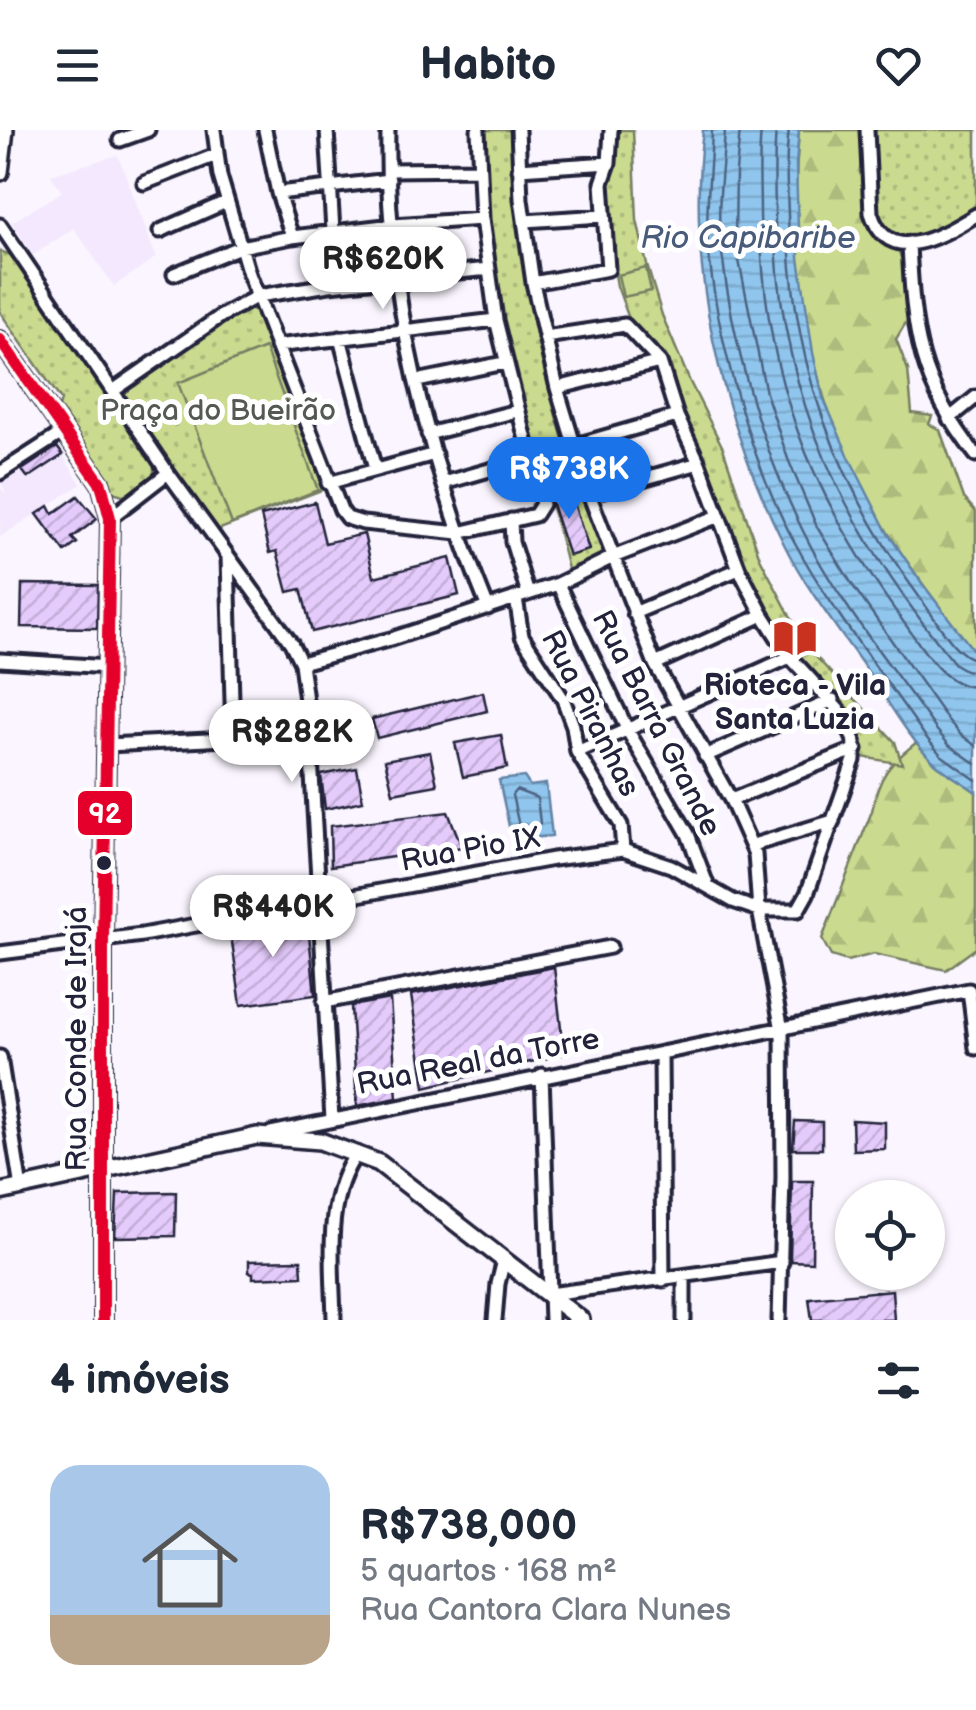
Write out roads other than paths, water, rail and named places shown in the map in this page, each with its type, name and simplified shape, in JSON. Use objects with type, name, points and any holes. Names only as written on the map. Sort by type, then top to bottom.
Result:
[{"type":"main road","points":[[0,172],[5,130]]},
{"type":"main road","points":[[0,340],[101,484],[110,518]]},
{"type":"main road","name":"Rua Conde de Irajá","points":[[103,1320],[103,941],[110,518]]},
{"type":"main road","points":[[257,1136],[306,1138],[379,1163],[580,1320]]},
{"type":"main road","name":"Rua Real da Torre","points":[[0,1192],[257,1136]]},
{"type":"street","points":[[120,140],[148,130]]},
{"type":"street","points":[[214,130],[226,202],[240,247],[340,510],[352,520],[459,533],[535,514],[541,508],[542,497],[496,320],[482,219],[478,130]]},
{"type":"street","points":[[265,130],[292,237]]},
{"type":"street","points":[[327,130],[332,232]]},
{"type":"street","points":[[388,130],[399,278],[416,381],[459,533],[488,608]]},
{"type":"street","points":[[518,130],[533,283],[557,388],[589,494],[655,664],[753,845],[760,910],[782,1030],[780,1320]]},
{"type":"street","points":[[533,283],[608,269],[602,183],[610,163],[612,130]]},
{"type":"street","points":[[868,130],[874,224],[886,239],[909,243],[938,237],[976,215]]},
{"type":"street","points":[[144,183],[216,155]]},
{"type":"street","points":[[519,169],[610,163]]},
{"type":"street","points":[[278,193],[389,175],[478,169]]},
{"type":"street","points":[[160,231],[226,202]]},
{"type":"street","points":[[524,221],[603,216]]},
{"type":"street","points":[[174,274],[240,247],[292,237],[393,224],[482,219]]},
{"type":"street","points":[[0,225],[168,472],[279,625],[301,664],[309,734],[332,1119]]},
{"type":"street","points":[[909,243],[914,332],[930,383],[949,419],[976,456]]},
{"type":"street","points":[[114,391],[221,316],[258,296],[489,270]]},
{"type":"street","points":[[276,346],[496,320]]},
{"type":"street","points":[[545,337],[625,325],[660,362],[677,416],[739,569],[790,658],[833,700],[850,728],[856,750],[807,894],[798,910],[760,910]]},
{"type":"street","points":[[340,338],[375,469]]},
{"type":"street","points":[[416,381],[504,362]]},
{"type":"street","points":[[557,388],[660,362]]},
{"type":"street","points":[[949,419],[976,397]]},
{"type":"street","points":[[428,434],[518,411]]},
{"type":"street","points":[[444,483],[677,416]]},
{"type":"street","points":[[0,473],[64,431]]},
{"type":"street","points":[[328,482],[434,454]]},
{"type":"street","points":[[589,494],[699,463]]},
{"type":"street","points":[[110,518],[168,472]]},
{"type":"street","points":[[301,664],[558,584],[612,557],[719,516]]},
{"type":"street","name":"Rua Piranhas","points":[[512,520],[522,596],[522,636],[563,698],[573,726],[576,752],[621,825],[624,850]]},
{"type":"street","points":[[228,557],[233,736]]},
{"type":"street","points":[[634,614],[739,569]]},
{"type":"street","name":"Rua Barra Grande","points":[[558,584],[628,731],[688,834],[708,888]]},
{"type":"street","points":[[655,664],[763,615]]},
{"type":"street","points":[[576,752],[790,658]]},
{"type":"street","points":[[0,660],[108,667]]},
{"type":"street","points":[[706,756],[833,700]]},
{"type":"street","points":[[108,745],[309,734]]},
{"type":"street","points":[[731,800],[856,750]]},
{"type":"street","points":[[753,845],[833,821]]},
{"type":"street","name":"Rua Pio IX","points":[[0,952],[103,941],[624,850],[672,866],[708,888],[760,910]]},
{"type":"street","points":[[324,1002],[610,947]]},
{"type":"street","name":"Rua Real da Torre","points":[[257,1136],[969,990],[976,1048]]},
{"type":"street","points":[[661,1052],[662,1280]]},
{"type":"street","points":[[0,1057],[20,1188]]},
{"type":"street","points":[[542,1076],[551,1320]]},
{"type":"street","points":[[334,1320],[335,1214],[344,1178],[358,1153]]},
{"type":"street","points":[[495,1320],[504,1260]]},
{"type":"street","points":[[550,1294],[782,1262]]},
{"type":"street","points":[[684,1278],[684,1320]]},
{"type":"street","points":[[580,1320],[578,1308],[585,1291]]},
{"type":"water","name":"Rio Capibaribe","points":[[703,130],[799,130],[799,258],[823,397],[887,532],[976,654],[976,792],[938,765],[905,728],[801,575],[761,494],[726,393],[704,288],[699,182]]},
{"type":"water","points":[[524,777],[530,786],[546,784],[552,836],[512,840],[499,780]]},
{"type":"place","name":"Rioteca - Vila Santa Luzia","points":[[795,638]]},
{"type":"park label","name":"Praça do Bueirão","points":[[218,410]]}]
